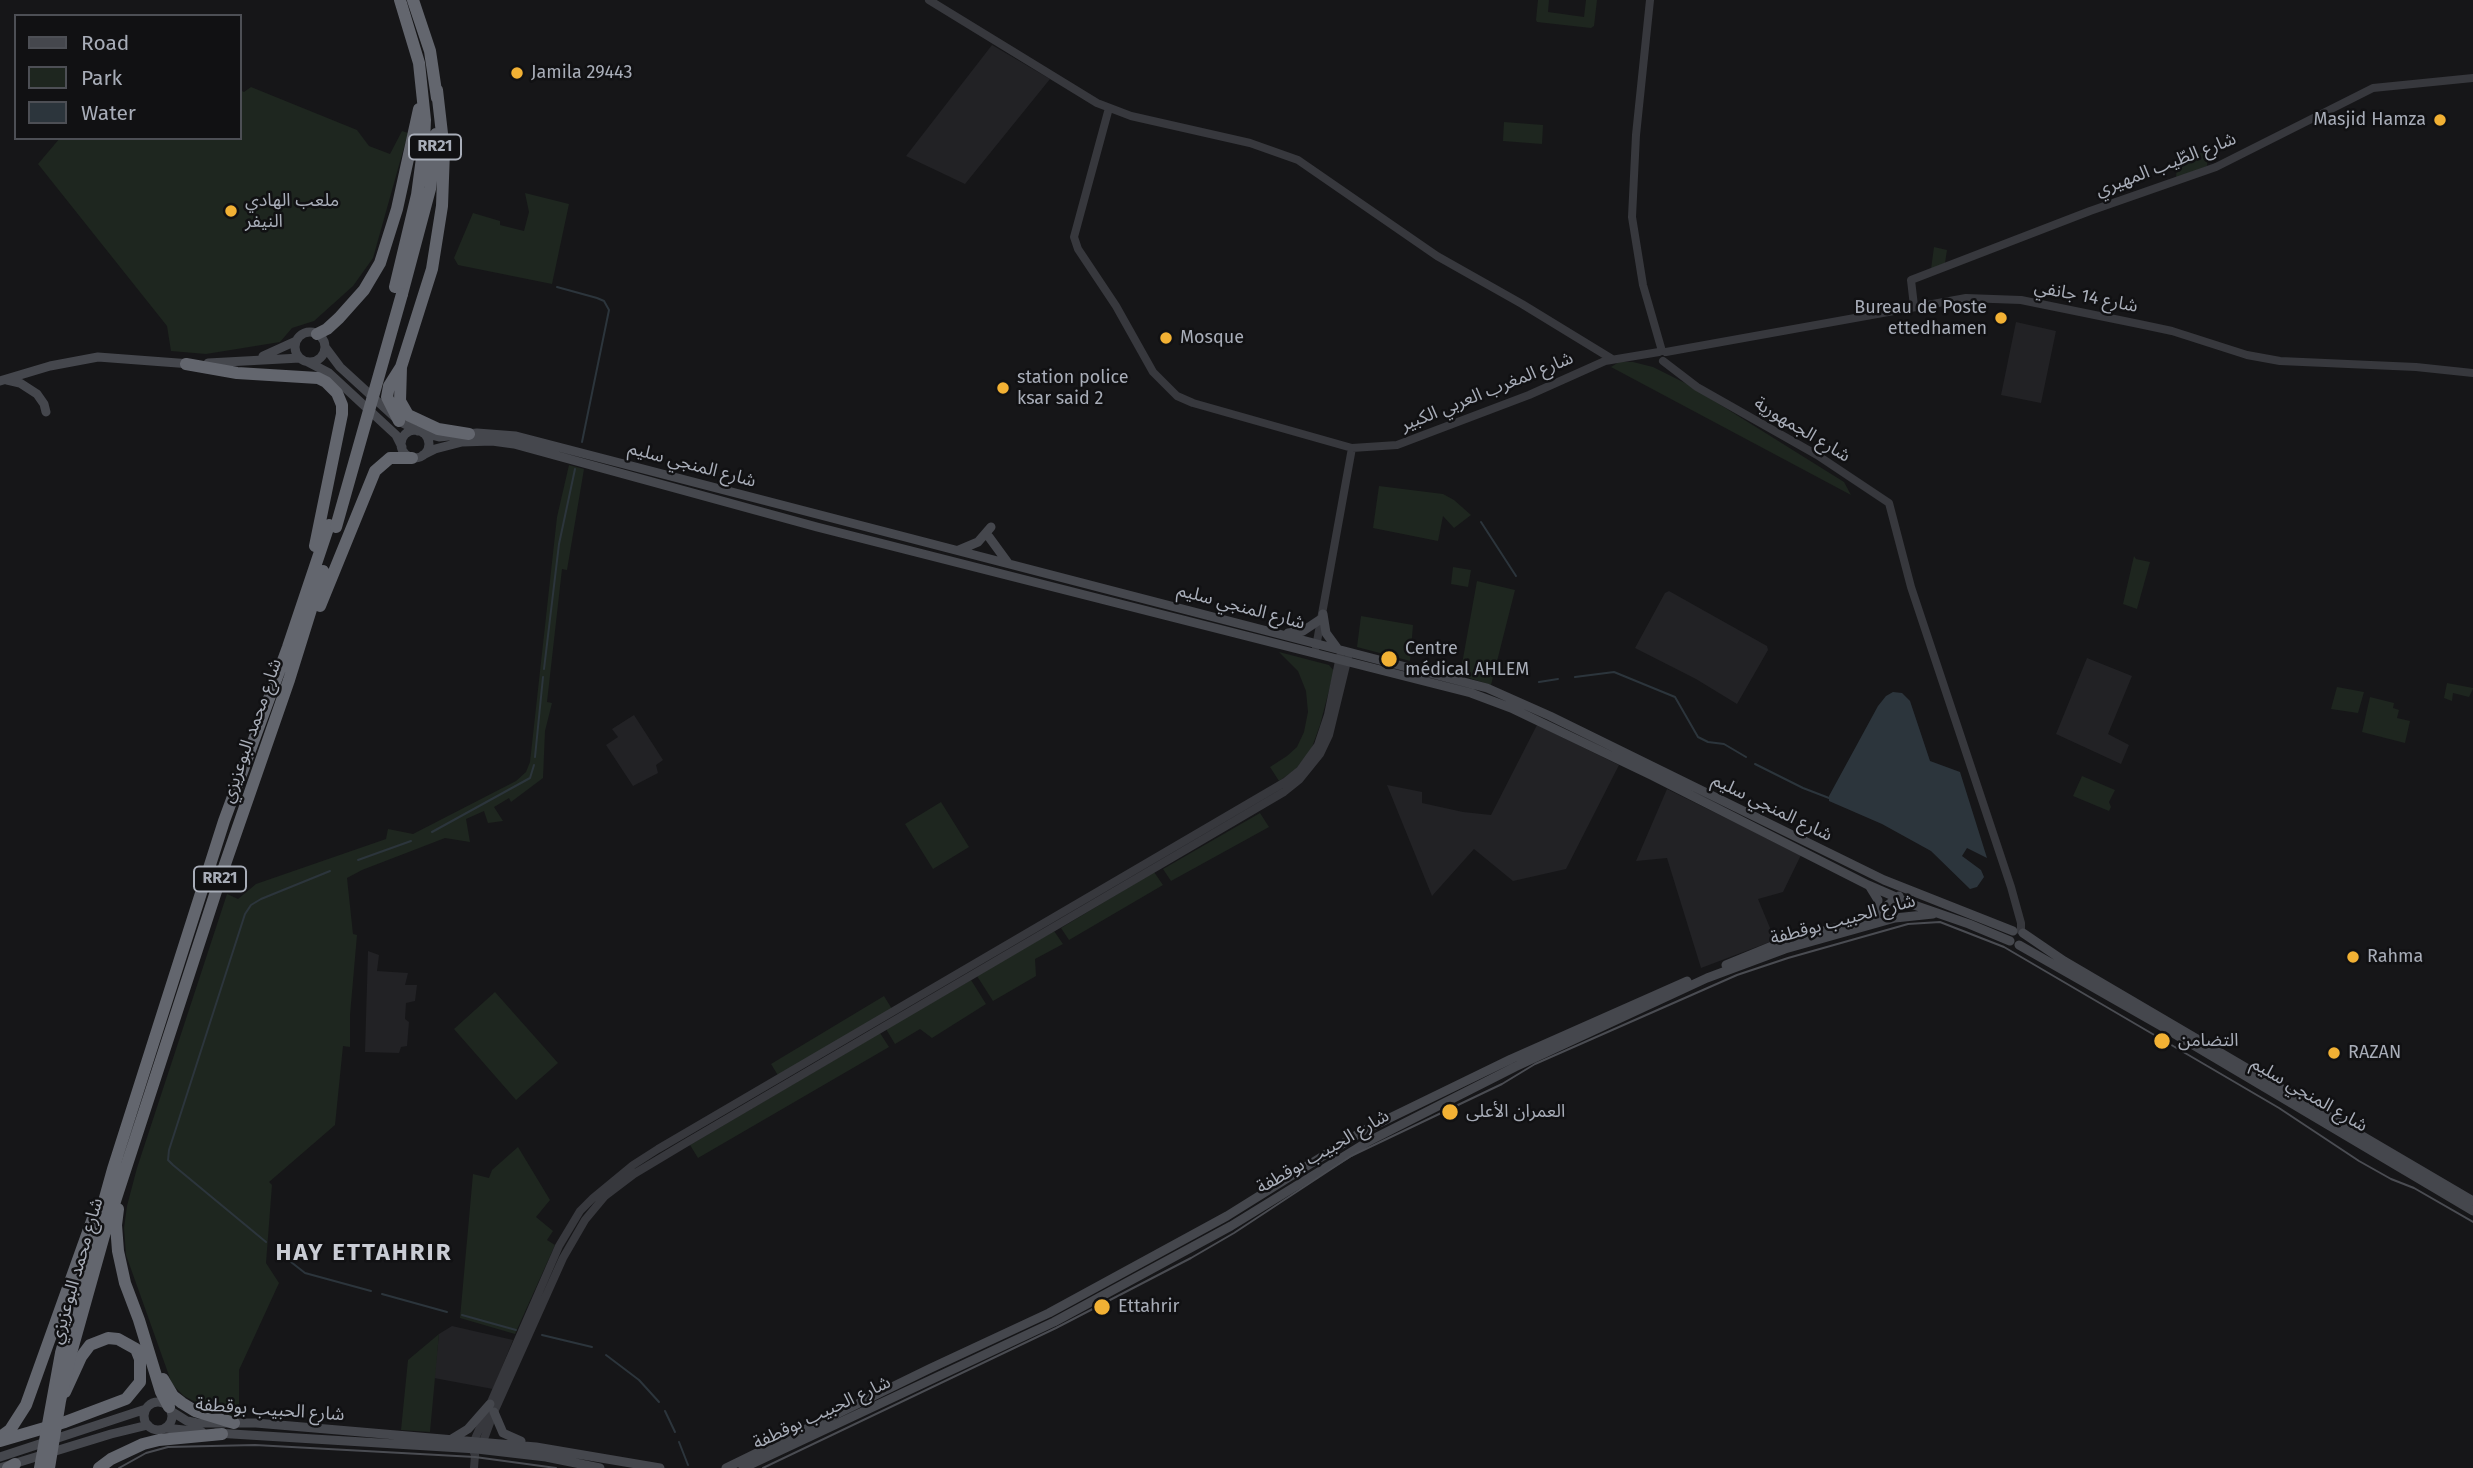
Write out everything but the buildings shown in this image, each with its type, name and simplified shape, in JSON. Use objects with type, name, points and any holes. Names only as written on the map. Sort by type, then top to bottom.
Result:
[{"type":"highway","name":"شارع محمد البوعزيزي","points":[[398,293],[417,195],[425,120],[419,63],[400,0]]},
{"type":"highway","name":"شارع محمد البوعزيزي","points":[[119,1172],[289,680],[429,189],[435,156],[437,90],[430,51],[413,0]]},
{"type":"highway","points":[[437,90],[444,151],[442,206],[432,268],[401,366],[398,392],[402,408],[408,415],[438,429],[469,434]]},
{"type":"highway","points":[[317,334],[327,329],[356,299],[380,263],[397,209],[423,91]]},
{"type":"highway","points":[[186,364],[237,373],[318,378],[337,393],[342,405],[333,463],[312,559],[288,647]]},
{"type":"highway","points":[[399,421],[387,397],[393,376],[401,366]]},
{"type":"highway","points":[[329,373],[341,390],[346,406],[345,424],[333,463]]},
{"type":"highway","points":[[289,680],[371,477],[385,460],[418,456]]},
{"type":"highway","name":"شارع محمد البوعزيزي","points":[[40,1468],[61,1353],[101,1231],[225,821],[332,526]]},
{"type":"highway","points":[[119,1172],[116,1225],[118,1251],[125,1283],[161,1392],[170,1409]]},
{"type":"highway","points":[[0,1439],[10,1430],[26,1405],[85,1239],[119,1172]]},
{"type":"highway","name":"شارع محمد البوعزيزي","points":[[49,1468],[60,1401],[101,1231]]},
{"type":"highway","points":[[0,1439],[65,1422],[127,1399],[140,1382],[141,1371],[136,1349],[118,1339],[108,1338],[90,1345],[81,1357],[60,1401]]},
{"type":"highway","points":[[146,1343],[173,1396],[195,1411],[234,1423]]},
{"type":"highway","points":[[99,1468],[111,1459],[143,1444],[222,1434]]},
{"type":"main road","points":[[248,361],[285,348],[302,334],[317,334]]},
{"type":"main road","name":"شارع المنجي سليم","points":[[317,334],[340,367],[399,421],[421,432],[439,437],[498,433],[516,436],[1284,634],[1316,648]]},
{"type":"main road","points":[[296,341],[295,351],[304,360],[329,373],[396,435],[405,454],[418,456],[429,444],[421,432],[406,435],[402,447]]},
{"type":"main road","points":[[3,380],[50,366],[98,357],[186,364],[304,360],[322,356],[325,347]]},
{"type":"main road","points":[[3,380],[20,383],[37,394],[46,412]]},
{"type":"main road","name":"شارع المنجي سليم","points":[[418,456],[462,443],[484,441],[514,444],[817,527],[1343,655],[1471,693],[1511,708],[1896,898],[2014,943],[2163,1027],[2473,1211]]},
{"type":"main road","points":[[957,550],[967,548],[990,532],[1008,563]]},
{"type":"main road","points":[[1284,634],[1303,631],[1322,616],[1326,632],[1343,655]]},
{"type":"main road","name":"شارع المنجي سليم","points":[[1343,655],[1474,684],[1519,702],[1884,880],[2018,931],[2076,968],[2473,1201]]},
{"type":"main road","points":[[1884,880],[1896,898]]},
{"type":"main road","points":[[1868,885],[1876,894],[1878,904],[1871,922]]},
{"type":"main road","name":"شارع الحبيب بوقطفة","points":[[743,1468],[1054,1322],[1231,1226],[1369,1141],[1515,1067],[1707,978],[1785,949],[1871,922],[1906,890]]},
{"type":"main road","name":"شارع الحبيب بوقطفة","points":[[726,1468],[1049,1313],[1227,1216],[1363,1131],[1511,1059],[1699,975],[1782,943],[1871,922],[1939,914]]},
{"type":"main road","points":[[2018,931],[2024,940],[2014,943],[2010,934],[2018,931]]},
{"type":"main road","points":[[0,1457],[146,1409],[157,1402],[170,1409],[172,1419],[165,1428],[156,1430],[148,1425],[145,1418],[146,1409]]},
{"type":"main road","points":[[450,1440],[468,1429],[492,1408],[503,1433],[536,1447]]},
{"type":"main road","name":"شارع الحبيب بوقطفة","points":[[170,1409],[187,1421],[450,1440],[600,1468]]},
{"type":"main road","points":[[0,1468],[148,1425]]},
{"type":"main road","name":"شارع الحبيب بوقطفة","points":[[165,1428],[222,1434],[477,1447],[536,1447],[660,1468]]},
{"type":"street","points":[[929,0],[1109,108],[1131,116],[1250,143],[1298,160],[1437,256],[1612,359]]},
{"type":"street","points":[[1650,0],[1636,135],[1632,217],[1643,285],[1664,356]]},
{"type":"street","name":"شارع الطّيب المهيري","points":[[1914,306],[1910,280],[2090,211],[2216,167],[2373,88],[2473,78]]},
{"type":"street","name":"شارع المغرب العربي الكبير","points":[[1109,108],[1074,237],[1078,249],[1116,306],[1153,372],[1177,396],[1193,403],[1352,448],[1397,445],[1529,395],[1612,359],[1664,356]]},
{"type":"street","name":"شارع 14 جانفي","points":[[1664,356],[1693,347],[1957,298],[2021,300],[2161,328],[2247,355],[2271,359],[2473,373]]},
{"type":"street","name":"شارع الجمهورية","points":[[1664,356],[1697,387],[1817,456],[1888,503],[1911,587],[1937,658],[2018,913],[2018,931]]},
{"type":"street","points":[[1316,648],[1352,448]]},
{"type":"street","points":[[474,1468],[477,1447],[492,1408],[563,1258],[585,1220],[606,1196],[634,1174],[684,1144],[1284,792],[1310,770],[1325,745],[1343,655]]},
{"type":"shaded area","points":[[992,45],[1050,79],[965,184],[906,156]]},
{"type":"shaded area","points":[[2016,322],[2056,331],[2041,403],[2001,395]]},
{"type":"shaded area","points":[[1669,591],[1767,646],[1768,650],[1737,704],[1696,679],[1635,648],[1665,593]]},
{"type":"shaded area","points":[[2087,658],[2132,676],[2108,734],[2129,745],[2121,764],[2056,734]]},
{"type":"shaded area","points":[[634,715],[663,760],[656,765],[658,773],[633,786],[606,745],[618,737],[612,729]]},
{"type":"shaded area","points":[[1537,725],[1619,765],[1566,869],[1513,881],[1474,849],[1432,896],[1387,785],[1422,792],[1422,803],[1491,815]]},
{"type":"shaded area","points":[[1667,789],[1801,855],[1783,892],[1758,899],[1775,940],[1701,968],[1667,858],[1636,861]]},
{"type":"shaded area","points":[[368,951],[379,955],[377,971],[408,973],[405,985],[417,985],[415,1001],[406,1003],[405,1019],[409,1022],[407,1046],[401,1047],[399,1053],[365,1052]]},
{"type":"shaded area","points":[[452,1326],[513,1340],[493,1389],[434,1378],[439,1334]]},
{"type":"green space","points":[[1538,0],[1549,0],[1548,12],[1584,17],[1586,0],[1597,0],[1594,26],[1591,28],[1537,22]]},
{"type":"green space","name":"ملعب الهادي النيفر","points":[[251,87],[357,130],[369,146],[390,154],[402,131],[408,133],[373,258],[353,286],[314,321],[292,328],[280,342],[206,354],[171,351],[167,326],[38,164],[58,140],[242,140],[242,91]]},
{"type":"green space","points":[[1504,122],[1543,125],[1542,144],[1503,141]]},
{"type":"green space","points":[[2178,150],[2208,154],[2207,166],[2176,178]]},
{"type":"green space","points":[[525,193],[569,204],[552,284],[458,265],[454,258],[473,213],[500,221],[500,225],[524,231],[529,212]]},
{"type":"green space","points":[[1934,247],[1947,250],[1945,263],[1931,269]]},
{"type":"green space","points":[[1619,362],[1653,367],[1687,384],[1844,482],[1851,495],[1611,367]]},
{"type":"green space","points":[[569,465],[584,469],[567,570],[562,569],[547,702],[552,703],[545,731],[543,778],[511,802],[509,798],[494,807],[503,821],[488,823],[484,811],[466,819],[470,842],[445,838],[347,878],[353,934],[357,935],[350,1047],[343,1046],[335,1125],[269,1182],[272,1185],[266,1263],[279,1283],[239,1370],[239,1418],[217,1413],[184,1396],[172,1384],[126,1255],[124,1228],[137,1168],[227,894],[238,899],[256,884],[386,839],[388,829],[413,834],[516,781],[526,772],[530,762],[557,517]]},
{"type":"green space","points":[[1379,486],[1443,494],[1471,515],[1454,528],[1443,516],[1438,541],[1373,528]]},
{"type":"green space","points":[[2134,556],[2136,559],[2150,562],[2137,609],[2123,604]]},
{"type":"green space","points":[[1453,567],[1471,570],[1468,587],[1451,584]]},
{"type":"green space","points":[[1477,581],[1515,590],[1491,685],[1460,675]]},
{"type":"green space","points":[[1361,616],[1413,625],[1410,661],[1357,647]]},
{"type":"green space","points":[[1279,652],[1329,665],[1334,671],[1311,750],[1295,770],[1279,781],[1270,767],[1297,747],[1304,732],[1308,712],[1306,691],[1298,671]]},
{"type":"green space","points":[[2447,683],[2473,689],[2469,697],[2453,693],[2452,701],[2444,698]]},
{"type":"green space","points":[[2337,687],[2364,692],[2358,713],[2331,709]]},
{"type":"green space","points":[[2370,697],[2394,703],[2393,708],[2399,710],[2397,718],[2410,721],[2405,743],[2362,732]]},
{"type":"green space","points":[[2082,776],[2115,790],[2109,802],[2109,811],[2073,796]]},
{"type":"green space","points":[[941,802],[969,847],[933,869],[905,824]]},
{"type":"green space","points":[[1260,813],[1269,827],[1171,881],[1163,869]]},
{"type":"green space","points":[[1154,872],[1163,885],[1069,940],[1061,928]]},
{"type":"green space","points":[[1054,931],[1063,944],[1035,959],[1036,976],[993,1001],[977,976]]},
{"type":"green space","points":[[971,980],[986,1004],[932,1038],[920,1029],[895,1044],[886,1029]]},
{"type":"green space","points":[[495,992],[558,1063],[516,1100],[454,1029]]},
{"type":"green space","points":[[884,996],[892,1009],[779,1077],[771,1064]]},
{"type":"green space","points":[[880,1033],[889,1047],[698,1158],[690,1145]]},
{"type":"green space","points":[[518,1147],[550,1200],[536,1217],[553,1231],[547,1240],[555,1245],[515,1334],[460,1318],[473,1174],[489,1178],[492,1170]]},
{"type":"green space","points":[[439,1334],[430,1432],[401,1430],[408,1360]]},
{"type":"water","points":[[1893,692],[1902,693],[1910,701],[1930,761],[1960,772],[1987,858],[1967,848],[1962,856],[1981,870],[1984,877],[1977,887],[1970,889],[1931,851],[1882,824],[1829,801],[1829,796],[1878,706]]},
{"type":"waterway","points":[[557,287],[604,301],[609,310],[582,442]]},
{"type":"waterway","points":[[544,669],[559,544],[575,469]]},
{"type":"waterway","points":[[1481,522],[1516,576]]},
{"type":"waterway","points":[[1575,677],[1614,672],[1675,697],[1698,737],[1708,742],[1724,744],[1746,757]]},
{"type":"waterway","points":[[535,757],[543,677]]},
{"type":"waterway","points":[[1539,682],[1558,679]]},
{"type":"waterway","points":[[1755,764],[1829,798]]},
{"type":"waterway","points":[[432,832],[530,778],[534,765]]},
{"type":"waterway","points":[[358,860],[411,841]]},
{"type":"waterway","points":[[266,1242],[173,1165],[168,1160],[169,1150],[245,914],[251,905],[261,899],[330,871]]},
{"type":"waterway","points":[[277,1251],[305,1273],[371,1291]]},
{"type":"waterway","points":[[382,1294],[447,1312]]},
{"type":"waterway","points":[[462,1315],[516,1330]]},
{"type":"waterway","points":[[542,1335],[592,1347]]},
{"type":"waterway","points":[[606,1355],[639,1380],[659,1402]]},
{"type":"waterway","points":[[665,1411],[675,1432]]},
{"type":"waterway","points":[[679,1442],[688,1465]]},
{"type":"tram line","points":[[763,1468],[1056,1328],[1191,1258],[1351,1156],[1502,1084],[1535,1064],[1737,975],[1908,924],[1940,922],[2004,947],[2279,1108],[2359,1161],[2414,1188],[2473,1222]]},
{"type":"tram line","points":[[119,1468],[146,1453],[168,1447],[255,1445],[475,1457],[556,1468]]},
{"type":"place","name":"Jamila 29443","points":[[517,73]]},
{"type":"place","name":"Masjid Hamza","points":[[2440,120]]},
{"type":"place","name":"ملعب الهادي النيفر","points":[[231,211]]},
{"type":"place","name":"Bureau de Poste ettedhamen","points":[[2001,318]]},
{"type":"place","name":"Mosque","points":[[1166,338]]},
{"type":"place","name":"station police ksar said 2","points":[[1003,388]]},
{"type":"place","name":"Centre médical AHLEM","points":[[1389,659]]},
{"type":"place","name":"Rahma","points":[[2353,957]]},
{"type":"place","name":"التضامن","points":[[2162,1041]]},
{"type":"place","name":"RAZAN","points":[[2334,1053]]},
{"type":"place","name":"العمران الأعلى","points":[[1450,1112]]},
{"type":"place","name":"Ettahrir","points":[[1102,1307]]},
{"type":"district","name":"HAY ETTAHRIR","points":[[364,1253]]}]
